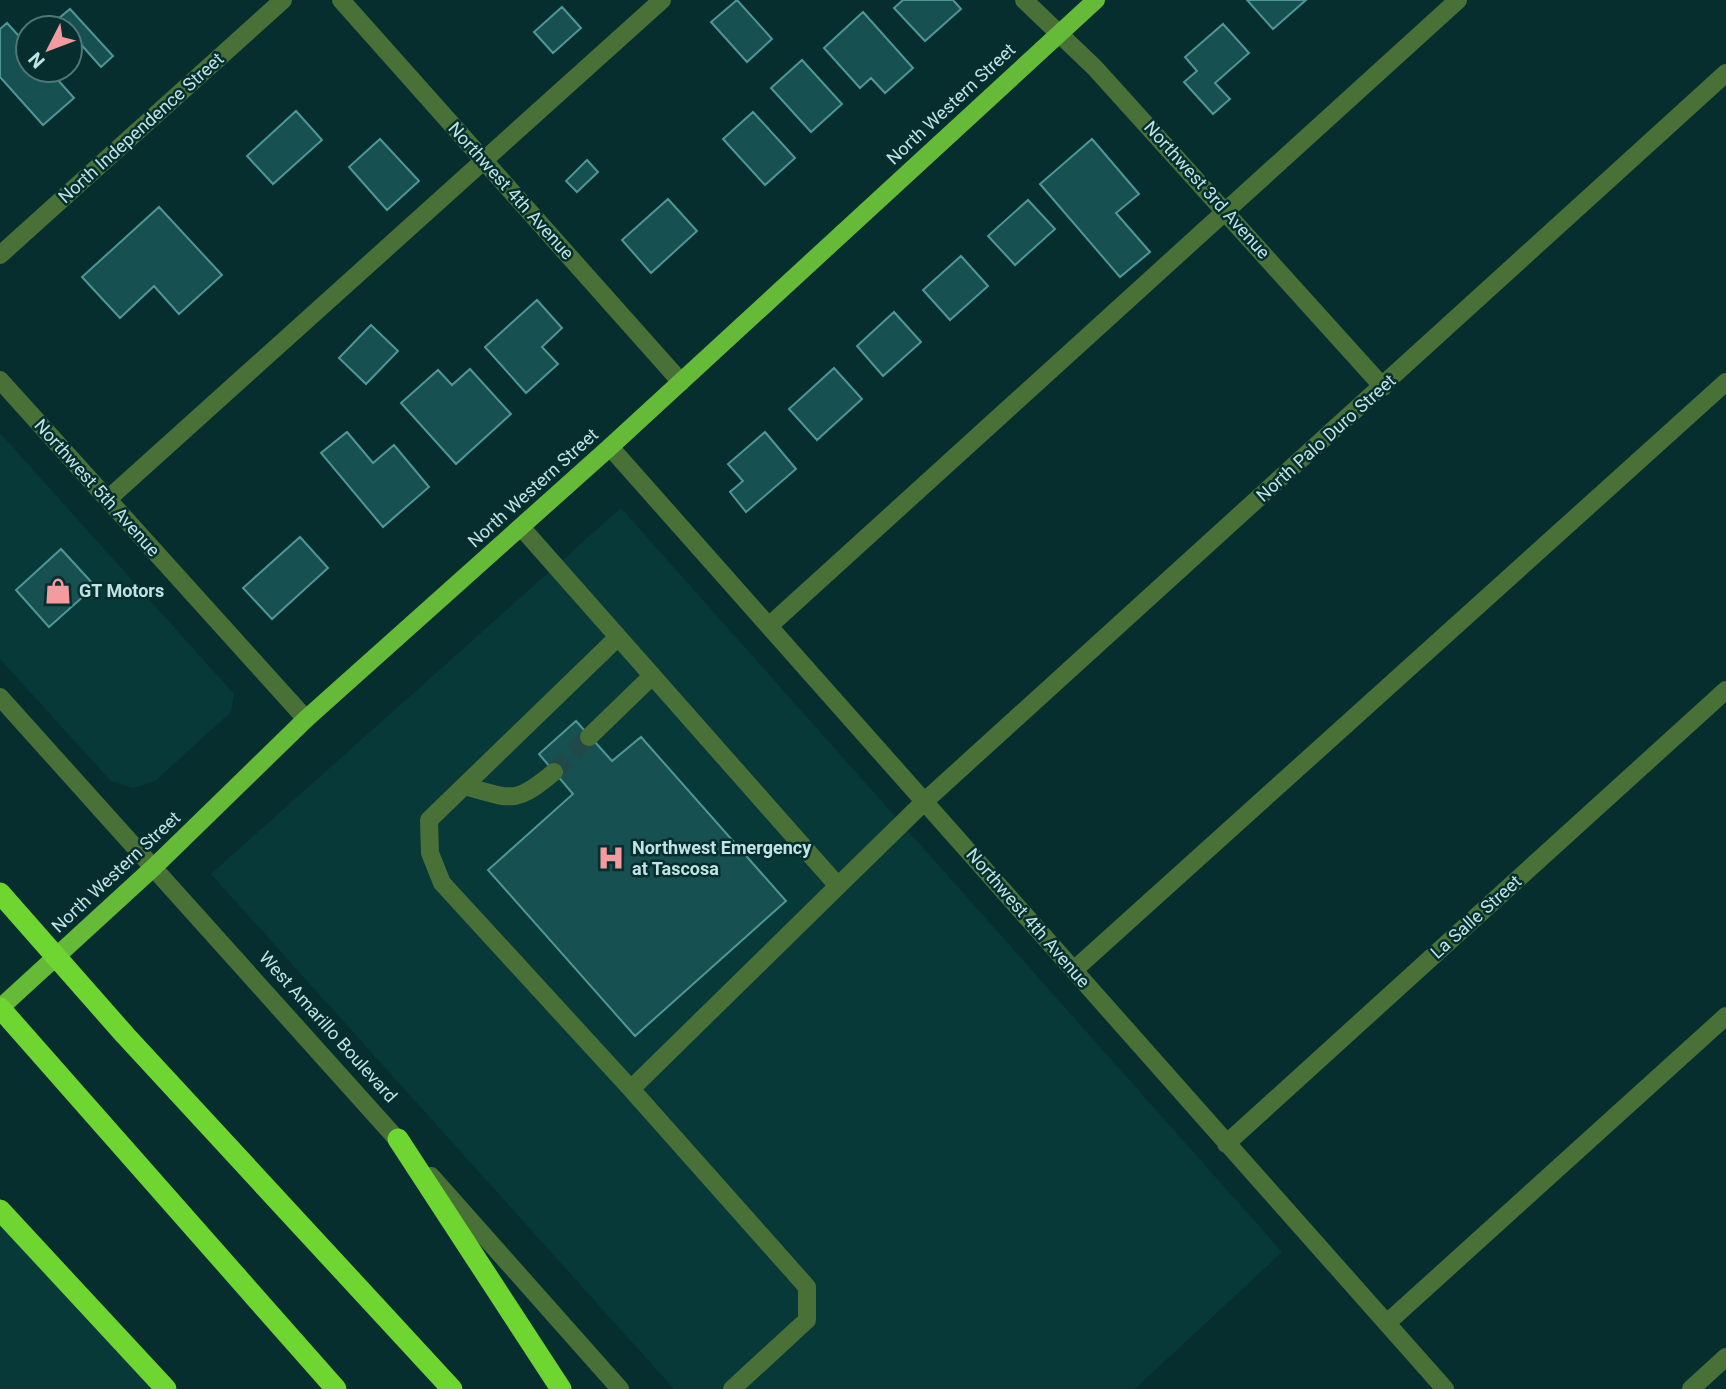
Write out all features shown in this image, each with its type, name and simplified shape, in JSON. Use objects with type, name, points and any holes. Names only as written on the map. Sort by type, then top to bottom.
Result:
[{"type":"highway","points":[[0,893],[125,1035],[452,1389]]},
{"type":"highway","points":[[0,1008],[336,1389]]},
{"type":"highway","points":[[398,1139],[561,1389]]},
{"type":"highway","points":[[0,1210],[166,1389]]},
{"type":"main road","name":"North Western Street","points":[[0,1008],[154,867],[306,719],[610,447],[1096,0]]},
{"type":"street","name":"North Independence Street","points":[[0,256],[283,0]]},
{"type":"street","name":"Northwest 4th Avenue","points":[[341,0],[681,382]]},
{"type":"street","points":[[108,499],[662,0]]},
{"type":"street","name":"Northwest 3rd Avenue","points":[[1024,0],[1095,68],[1227,211],[1383,387]]},
{"type":"street","points":[[769,626],[1458,0]]},
{"type":"street","name":"North Palo Duro Street","points":[[631,1089],[925,801],[1726,73]]},
{"type":"street","name":"Northwest 5th Avenue","points":[[0,380],[306,719]]},
{"type":"street","points":[[1074,970],[1726,382]]},
{"type":"street","name":"Northwest 4th Avenue","points":[[610,447],[1445,1389]]},
{"type":"street","points":[[521,527],[838,886]]},
{"type":"street","points":[[618,637],[429,820],[430,853],[442,883],[631,1089],[807,1287],[807,1320],[732,1389]]},
{"type":"street","points":[[589,737],[652,676]]},
{"type":"street","name":"La Salle Street","points":[[1226,1144],[1726,690]]},
{"type":"street","name":"West Amarillo Boulevard","points":[[0,697],[620,1389]]},
{"type":"street","points":[[465,786],[512,799],[533,790],[554,772]]},
{"type":"street","points":[[1387,1323],[1726,1016]]},
{"type":"street","points":[[1690,1389],[1726,1357]]},
{"type":"shaded area","points":[[0,433],[234,694],[231,712],[155,781],[133,788],[111,781],[0,659]]},
{"type":"shaded area","points":[[621,508],[1282,1252],[1135,1389],[674,1389],[211,874]]},
{"type":"shaded area","points":[[0,1213],[153,1389],[0,1389]]},
{"type":"building","points":[[737,0],[772,39],[747,62],[711,22]]},
{"type":"building","points":[[903,0],[953,0],[961,9],[925,41],[894,8]]},
{"type":"building","points":[[1247,0],[1306,0],[1273,29]]},
{"type":"building","points":[[562,7],[581,28],[553,53],[534,32]]},
{"type":"building","points":[[863,12],[913,68],[885,93],[871,78],[860,88],[824,48]]},
{"type":"building","points":[[7,23],[14,31],[14,84],[62,84],[74,98],[43,125],[0,77],[0,29]]},
{"type":"building","points":[[84,24],[113,56],[101,67],[84,48]]},
{"type":"building","points":[[1223,24],[1249,53],[1215,83],[1230,99],[1213,114],[1184,82],[1197,71],[1185,57]]},
{"type":"building","points":[[802,60],[842,104],[811,132],[771,88]]},
{"type":"building","points":[[296,111],[322,140],[273,184],[247,156]]},
{"type":"building","points":[[753,112],[795,158],[765,185],[723,139]]},
{"type":"building","points":[[380,139],[419,181],[387,210],[349,167]]},
{"type":"building","points":[[1092,139],[1139,194],[1116,213],[1150,252],[1120,277],[1040,184]]},
{"type":"building","points":[[587,160],[598,172],[577,192],[566,181]]},
{"type":"building","points":[[668,199],[697,231],[651,273],[622,240]]},
{"type":"building","points":[[1028,200],[1055,229],[1015,265],[988,236]]},
{"type":"building","points":[[159,207],[222,275],[179,314],[154,286],[120,318],[82,277]]},
{"type":"building","points":[[961,256],[988,286],[950,320],[923,290]]},
{"type":"building","points":[[537,300],[562,328],[542,347],[558,364],[526,393],[485,347]]},
{"type":"building","points":[[894,312],[921,342],[883,376],[857,346]]},
{"type":"building","points":[[371,325],[398,351],[366,384],[339,358]]},
{"type":"building","points":[[834,368],[862,399],[817,440],[789,409]]},
{"type":"building","points":[[470,369],[511,414],[456,464],[401,403],[438,370],[452,385]]},
{"type":"building","points":[[347,432],[373,463],[394,445],[429,487],[383,527],[321,453]]},
{"type":"building","points":[[765,432],[796,469],[746,512],[730,492],[743,481],[728,464]]},
{"type":"building","points":[[300,537],[328,568],[272,619],[243,588]]},
{"type":"building","points":[[61,549],[95,586],[49,627],[16,590]]},
{"type":"building","points":[[576,721],[612,761],[641,737],[786,901],[635,1036],[488,870],[573,794],[539,754]]},
{"type":"tunnel","points":[[554,772],[589,737]]},
{"type":"place","name":"GT Motors","points":[[58,591]]},
{"type":"place","name":"Northwest Emergency at Tascosa","points":[[611,858]]}]
